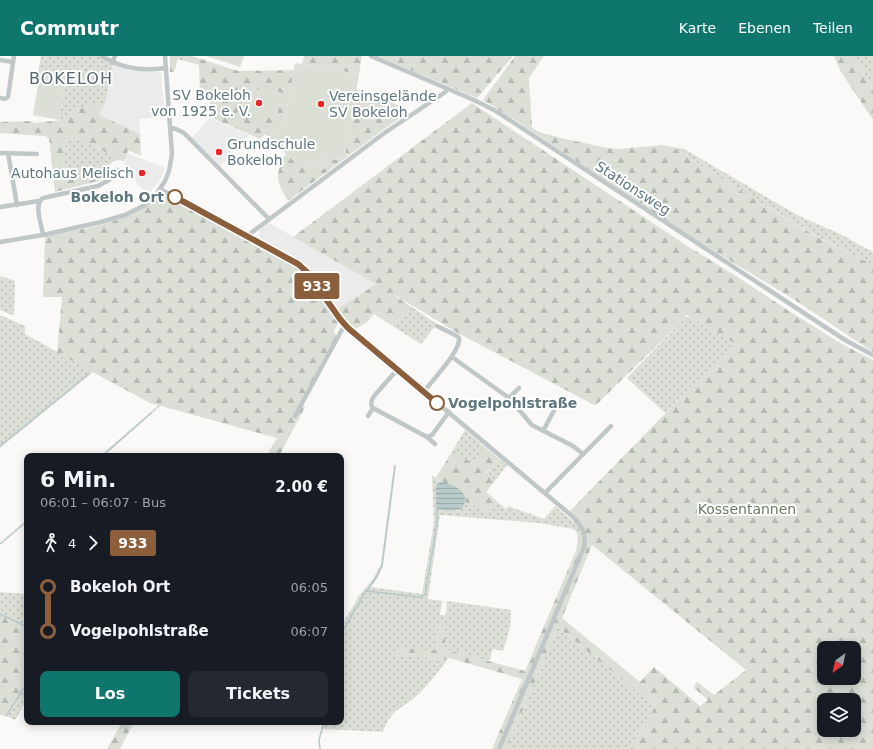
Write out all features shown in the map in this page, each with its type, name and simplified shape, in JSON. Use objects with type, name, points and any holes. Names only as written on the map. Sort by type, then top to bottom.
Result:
[{"type":"street","points":[[0,98],[5,99],[8,97],[14,56]]},
{"type":"street","points":[[102,56],[112,63],[130,68],[166,68]]},
{"type":"street","points":[[112,63],[115,56]]},
{"type":"street","points":[[0,242],[43,235],[126,215],[135,212],[149,202],[160,189],[169,171],[172,160],[165,56]]},
{"type":"street","name":"Stationsweg","points":[[371,56],[474,100],[496,111],[736,269],[792,303],[845,340],[873,355]]},
{"type":"street","points":[[0,60],[13,62]]},
{"type":"street","points":[[247,236],[383,134],[448,89]]},
{"type":"street","points":[[171,128],[182,131],[269,219]]},
{"type":"street","points":[[0,153],[37,154]]},
{"type":"street","points":[[8,153],[17,205]]},
{"type":"street","points":[[0,207],[39,201],[43,198],[98,186],[109,180],[117,170]]},
{"type":"street","points":[[160,189],[304,269],[345,324],[397,370],[572,516],[582,527],[586,539],[584,547],[499,749]]},
{"type":"street","points":[[39,201],[38,206],[43,235]]},
{"type":"street","points":[[296,416],[345,324]]},
{"type":"street","points":[[424,392],[452,357],[459,343],[459,338],[437,326]]},
{"type":"street","points":[[452,357],[509,398],[528,422],[573,446],[584,454]]},
{"type":"street","points":[[397,370],[371,400],[371,405],[373,408],[427,437],[435,444]]},
{"type":"street","points":[[509,398],[519,388]]},
{"type":"street","points":[[543,431],[558,403]]},
{"type":"street","points":[[368,416],[373,408]]},
{"type":"street","points":[[427,437],[432,435],[449,412]]},
{"type":"street","points":[[545,493],[611,426]]},
{"type":"shaded area","points":[[113,65],[130,71],[161,72],[165,116],[139,119],[140,134],[99,115],[105,103]]},
{"type":"shaded area","name":"Grundschule Bokeloh","points":[[210,118],[249,135],[220,166],[191,139]]},
{"type":"shaded area","points":[[127,153],[165,168],[161,178],[149,194],[138,185],[131,174],[132,172],[125,166]]},
{"type":"shaded area","points":[[269,223],[376,284],[338,309],[305,263],[261,238],[259,235],[260,230]]},
{"type":"shaded area","points":[[440,482],[451,485],[462,491],[465,498],[462,508],[457,510],[441,510],[436,508],[436,485]]},
{"type":"green space","points":[[41,56],[99,56],[113,65],[105,103],[74,109],[62,120],[59,120],[66,78],[38,73]]},
{"type":"green space","points":[[170,56],[192,56],[238,71],[294,70],[285,119],[270,138],[265,134],[260,139],[210,117],[210,99],[200,98],[199,65],[178,59],[174,72],[170,72]]},
{"type":"green space","points":[[206,56],[244,56],[240,67]]},
{"type":"green space","points":[[304,56],[362,56],[359,74],[302,64]]},
{"type":"green space","points":[[377,56],[513,56],[477,98]]},
{"type":"green space","points":[[515,56],[544,56],[529,78],[532,128],[539,132],[561,138],[607,148],[620,149],[662,145],[677,150],[744,193],[821,239],[873,265],[873,352],[795,300],[694,239],[483,100]]},
{"type":"green space","points":[[834,56],[855,56],[873,90],[873,120],[841,72]]},
{"type":"green space","points":[[855,56],[873,56],[873,90]]},
{"type":"green space","name":"Vereinsgelände SV Bokeloh","points":[[295,63],[359,74],[345,156],[338,160],[326,158],[324,169],[297,164],[270,138],[285,119]]},
{"type":"green space","points":[[40,73],[66,78],[59,120],[33,115]]},
{"type":"green space","name":"SV Bokeloh von 1925 e. V.","points":[[240,87],[281,92],[277,118],[237,113]]},
{"type":"green space","points":[[356,89],[403,107],[407,113],[288,201],[278,177],[278,172],[286,153],[297,164],[324,169],[326,158],[338,160],[345,156]]},
{"type":"green space","points":[[105,103],[99,115],[140,134],[141,156],[128,150],[125,161],[118,160],[93,144],[67,136],[62,172],[102,180],[55,192],[49,138],[45,136],[0,133],[0,122],[30,121],[35,123],[62,120],[74,109]]},
{"type":"green space","name":"Kossentannen","points":[[472,103],[689,247],[840,343],[873,360],[873,749],[629,749],[655,707],[558,627],[506,749],[500,749],[586,539],[583,527],[570,511],[734,343],[687,315],[596,405],[594,405],[456,332],[390,292],[413,308],[391,325],[374,314],[367,322],[354,330],[338,309],[376,284],[293,237]],"holes":[[[592,545],[746,670],[714,695],[697,682],[694,688],[708,700],[700,706],[654,667],[640,682],[562,618]]]},
{"type":"green space","points":[[67,136],[93,144],[118,160],[112,162],[102,180],[62,172]]},
{"type":"green space","points":[[662,145],[684,149],[799,216],[840,234],[873,252],[873,265],[822,239],[744,193],[677,150]]},
{"type":"green space","points":[[162,195],[166,196],[297,266],[305,274],[339,321],[334,331],[337,337],[301,405],[305,407],[281,453],[268,453],[277,438],[150,403],[57,353],[62,297],[43,297],[45,236],[114,221],[139,210]]},
{"type":"green space","points":[[0,276],[15,281],[14,316],[0,310]]},
{"type":"green space","points":[[413,308],[437,324],[421,344],[391,325]]},
{"type":"green space","points":[[0,315],[25,326],[25,334],[93,372],[0,448]]},
{"type":"green space","points":[[689,316],[749,351],[706,372],[665,413],[627,378],[684,319]]},
{"type":"green space","points":[[159,405],[160,406],[107,453],[103,453]]},
{"type":"green space","points":[[465,430],[485,447],[472,463],[467,460],[445,463]]},
{"type":"green space","points":[[485,447],[499,459],[486,473],[495,481],[486,492],[498,502],[489,512],[465,502],[465,498],[436,477],[453,451],[472,463]]},
{"type":"green space","points":[[499,459],[507,465],[495,481],[486,474]]},
{"type":"green space","points":[[394,465],[396,466],[383,566],[371,587],[422,594],[434,522],[432,475],[445,483],[440,482],[436,508],[442,510],[460,509],[465,502],[489,512],[498,502],[506,509],[508,506],[544,519],[555,506],[578,526],[583,534],[576,550],[578,536],[573,529],[539,523],[440,515],[428,599],[442,601],[440,615],[446,615],[447,601],[511,610],[510,628],[503,651],[493,649],[489,661],[445,649],[445,627],[439,626],[436,651],[395,655],[447,660],[415,698],[394,712],[383,732],[322,729],[323,725],[344,725],[344,621],[359,596],[373,579],[381,564]]},
{"type":"green space","points":[[583,534],[583,547],[498,749],[492,749],[522,679],[449,658],[447,660],[395,655],[396,647],[435,651],[439,626],[445,627],[445,649],[525,671]]},
{"type":"green space","points":[[0,592],[24,594],[24,626],[0,614]]},
{"type":"green space","points":[[0,614],[24,626],[24,688],[6,716],[0,715]]},
{"type":"green space","points":[[558,627],[655,707],[629,749],[506,749]]},
{"type":"green space","points":[[24,688],[24,705],[15,720],[6,716]]},
{"type":"green space","points":[[120,725],[132,725],[120,749],[107,749]]},
{"type":"waterway","points":[[0,446],[89,374]]},
{"type":"waterway","points":[[105,453],[151,413]]},
{"type":"waterway","points":[[367,591],[382,565],[395,466]]},
{"type":"waterway","points":[[344,629],[366,591],[419,597],[425,595],[437,524],[437,509]]},
{"type":"waterway","points":[[0,544],[24,524]]},
{"type":"waterway","points":[[0,614],[24,626]]},
{"type":"waterway","points":[[6,716],[24,688]]},
{"type":"waterway","points":[[320,749],[319,740],[323,725]]},
{"type":"bus line","name":"933","points":[[175,197],[298,264],[307,272],[348,328],[437,403]]},
{"type":"place","name":"SV Bokeloh von 1925 e. V.","points":[[259,103]]},
{"type":"place","name":"Vereinsgelände SV Bokeloh","points":[[321,104]]},
{"type":"place","name":"Grundschule Bokeloh","points":[[219,152]]},
{"type":"place","name":"Autohaus Melisch","points":[[142,173]]},
{"type":"place","name":"Bokeloh Ort","points":[[175,197]]},
{"type":"place","name":"Vogelpohlstraße","points":[[437,403]]},
{"type":"district","name":"BOKELOH","points":[[71,78]]}]
